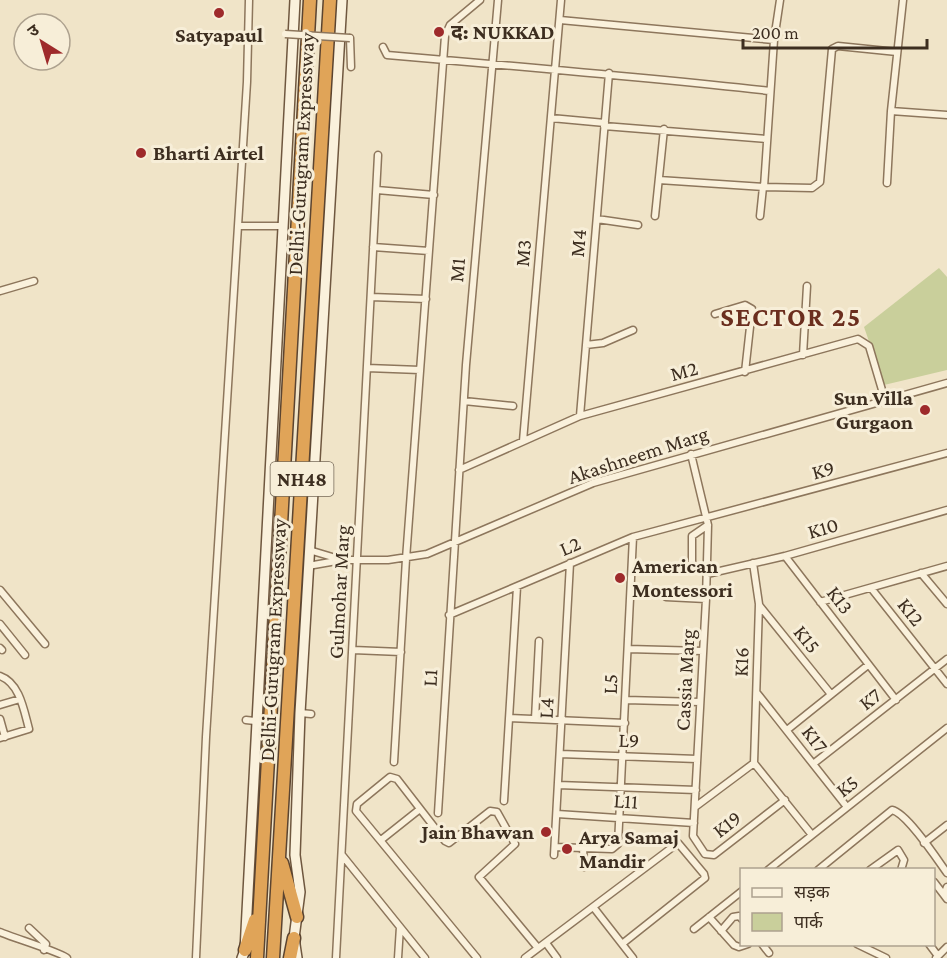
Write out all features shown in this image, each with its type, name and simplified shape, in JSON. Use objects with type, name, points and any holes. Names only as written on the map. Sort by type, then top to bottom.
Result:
[{"type":"highway","name":"Delhi-Gurugram Expressway","points":[[257,958],[310,0]]},
{"type":"highway","name":"Delhi-Gurugram Expressway","points":[[273,958],[330,0]]},
{"type":"highway","points":[[279,854],[297,917]]},
{"type":"highway","points":[[243,954],[260,906]]},
{"type":"highway","points":[[290,958],[294,938]]},
{"type":"main road","points":[[243,954],[251,720],[283,226],[295,0]]},
{"type":"main road","points":[[297,958],[294,938],[300,892],[296,855],[300,713],[342,0]]},
{"type":"street","points":[[196,958],[249,0]]},
{"type":"street","points":[[394,762],[406,559],[446,30],[480,0]]},
{"type":"street","name":"M1","points":[[453,544],[498,0]]},
{"type":"street","name":"M3","points":[[523,441],[561,0]]},
{"type":"street","points":[[760,216],[774,40],[780,0]]},
{"type":"street","points":[[887,183],[891,111],[903,0]]},
{"type":"street","points":[[560,20],[774,40]]},
{"type":"street","points":[[285,34],[350,38],[351,67]]},
{"type":"street","points":[[659,180],[812,188],[820,182],[832,49],[838,46],[897,52]]},
{"type":"street","points":[[383,47],[387,55],[491,65],[556,68],[770,91]]},
{"type":"street","name":"M4","points":[[580,416],[609,74]]},
{"type":"street","points":[[891,111],[947,115]]},
{"type":"street","points":[[551,118],[766,139]]},
{"type":"street","points":[[655,216],[664,129]]},
{"type":"street","name":"Gulmohar Marg","points":[[336,958],[378,155]]},
{"type":"street","points":[[377,190],[434,195]]},
{"type":"street","points":[[597,219],[638,225]]},
{"type":"street","points":[[238,226],[283,226]]},
{"type":"street","points":[[373,247],[429,251]]},
{"type":"street","points":[[0,291],[34,281]]},
{"type":"street","points":[[803,355],[807,286]]},
{"type":"street","points":[[371,297],[426,299]]},
{"type":"street","points":[[715,314],[745,305],[752,309],[745,372]]},
{"type":"street","points":[[586,345],[603,344],[633,330]]},
{"type":"street","name":"M2","points":[[459,470],[580,416],[858,339],[869,346],[885,400]]},
{"type":"street","points":[[367,368],[420,370]]},
{"type":"street","name":"Akashneem Marg","points":[[308,566],[342,560],[406,559],[453,544],[593,483],[947,383]]},
{"type":"street","points":[[464,401],[513,406]]},
{"type":"street","name":"K9","points":[[707,516],[947,453]]},
{"type":"street","name":"Cassia Marg","points":[[691,454],[708,525],[693,836]]},
{"type":"street","name":"K10","points":[[707,574],[785,556],[947,510]]},
{"type":"street","name":"L2","points":[[449,615],[633,537],[707,516]]},
{"type":"street","points":[[692,564],[692,536],[708,525]]},
{"type":"street","name":"L5","points":[[583,848],[612,849],[618,844],[622,817],[633,537]]},
{"type":"street","name":"L1","points":[[438,813],[453,544]]},
{"type":"street","name":"Akashneem Marg","points":[[309,550],[342,560]]},
{"type":"street","name":"K13","points":[[785,556],[896,700]]},
{"type":"street","name":"L4","points":[[554,855],[570,563]]},
{"type":"street","name":"K16","points":[[753,563],[759,604],[754,763]]},
{"type":"street","points":[[820,602],[947,566]]},
{"type":"street","points":[[921,573],[947,604]]},
{"type":"street","points":[[504,801],[517,587]]},
{"type":"street","name":"K12","points":[[871,588],[947,684]]},
{"type":"street","points":[[0,590],[45,644]]},
{"type":"street","points":[[666,597],[706,599]]},
{"type":"street","name":"K15","points":[[759,604],[830,693]]},
{"type":"street","points":[[0,624],[25,655]]},
{"type":"street","points":[[535,719],[539,641]]},
{"type":"street","points":[[628,649],[703,651]]},
{"type":"street","points":[[353,650],[401,652]]},
{"type":"street","name":"K7","points":[[813,764],[947,658]]},
{"type":"street","points":[[787,730],[830,693],[868,665]]},
{"type":"street","points":[[0,676],[11,682],[20,699],[29,729],[3,738],[0,718]]},
{"type":"street","name":"K17","points":[[756,692],[847,807]]},
{"type":"street","points":[[0,705],[20,699]]},
{"type":"street","points":[[626,700],[700,702]]},
{"type":"street","points":[[300,713],[311,714]]},
{"type":"street","points":[[509,718],[625,723]]},
{"type":"street","name":"K5","points":[[771,868],[947,728]]},
{"type":"street","name":"L9","points":[[560,754],[697,759]]},
{"type":"street","points":[[695,807],[754,763],[812,835]]},
{"type":"street","points":[[477,958],[355,808],[390,777],[397,778],[449,843],[490,811],[497,812],[515,844],[478,877],[538,948]]},
{"type":"street","points":[[558,785],[696,790]]},
{"type":"street","name":"K19","points":[[693,836],[705,854],[714,855],[785,800]]},
{"type":"street","points":[[381,840],[420,809]]},
{"type":"street","points":[[820,868],[892,810],[899,812],[947,873]]},
{"type":"street","name":"L11","points":[[556,814],[694,823]]},
{"type":"street","points":[[924,843],[947,825]]},
{"type":"street","points":[[525,958],[594,908],[673,844],[682,845],[704,874],[702,882],[622,944]]},
{"type":"street","points":[[555,847],[583,848],[584,867]]},
{"type":"street","points":[[873,868],[896,850],[901,853],[904,860],[902,868]]},
{"type":"street","points":[[341,855],[425,958]]},
{"type":"street","points":[[935,884],[946,898]]},
{"type":"street","points":[[946,898],[947,887]]},
{"type":"street","points":[[694,929],[740,892]]},
{"type":"street","points":[[594,908],[622,944],[629,957]]},
{"type":"street","points":[[709,917],[734,945],[744,946]]},
{"type":"street","points":[[721,931],[733,917],[740,918]]},
{"type":"street","points":[[398,958],[400,926]]},
{"type":"street","points":[[29,928],[46,944],[44,950]]},
{"type":"street","points":[[0,932],[44,950],[64,954],[67,958]]},
{"type":"street","points":[[546,943],[557,958]]},
{"type":"street","points":[[763,946],[769,953]]},
{"type":"street","points":[[859,946],[886,958]]},
{"type":"green space","points":[[939,268],[947,277],[947,370],[884,385],[864,327]]},
{"type":"place","name":"Satyapaul","points":[[219,13]]},
{"type":"place","name":"द: NUKKAD","points":[[439,32]]},
{"type":"place","name":"Bharti Airtel","points":[[141,153]]},
{"type":"place","name":"Sun Villa Gurgaon","points":[[925,410]]},
{"type":"place","name":"American Montessori","points":[[620,578]]},
{"type":"place","name":"Jain Bhawan","points":[[546,832]]},
{"type":"place","name":"Arya Samaj Mandir","points":[[567,849]]},
{"type":"district","name":"SECTOR 25","points":[[791,317]]}]
